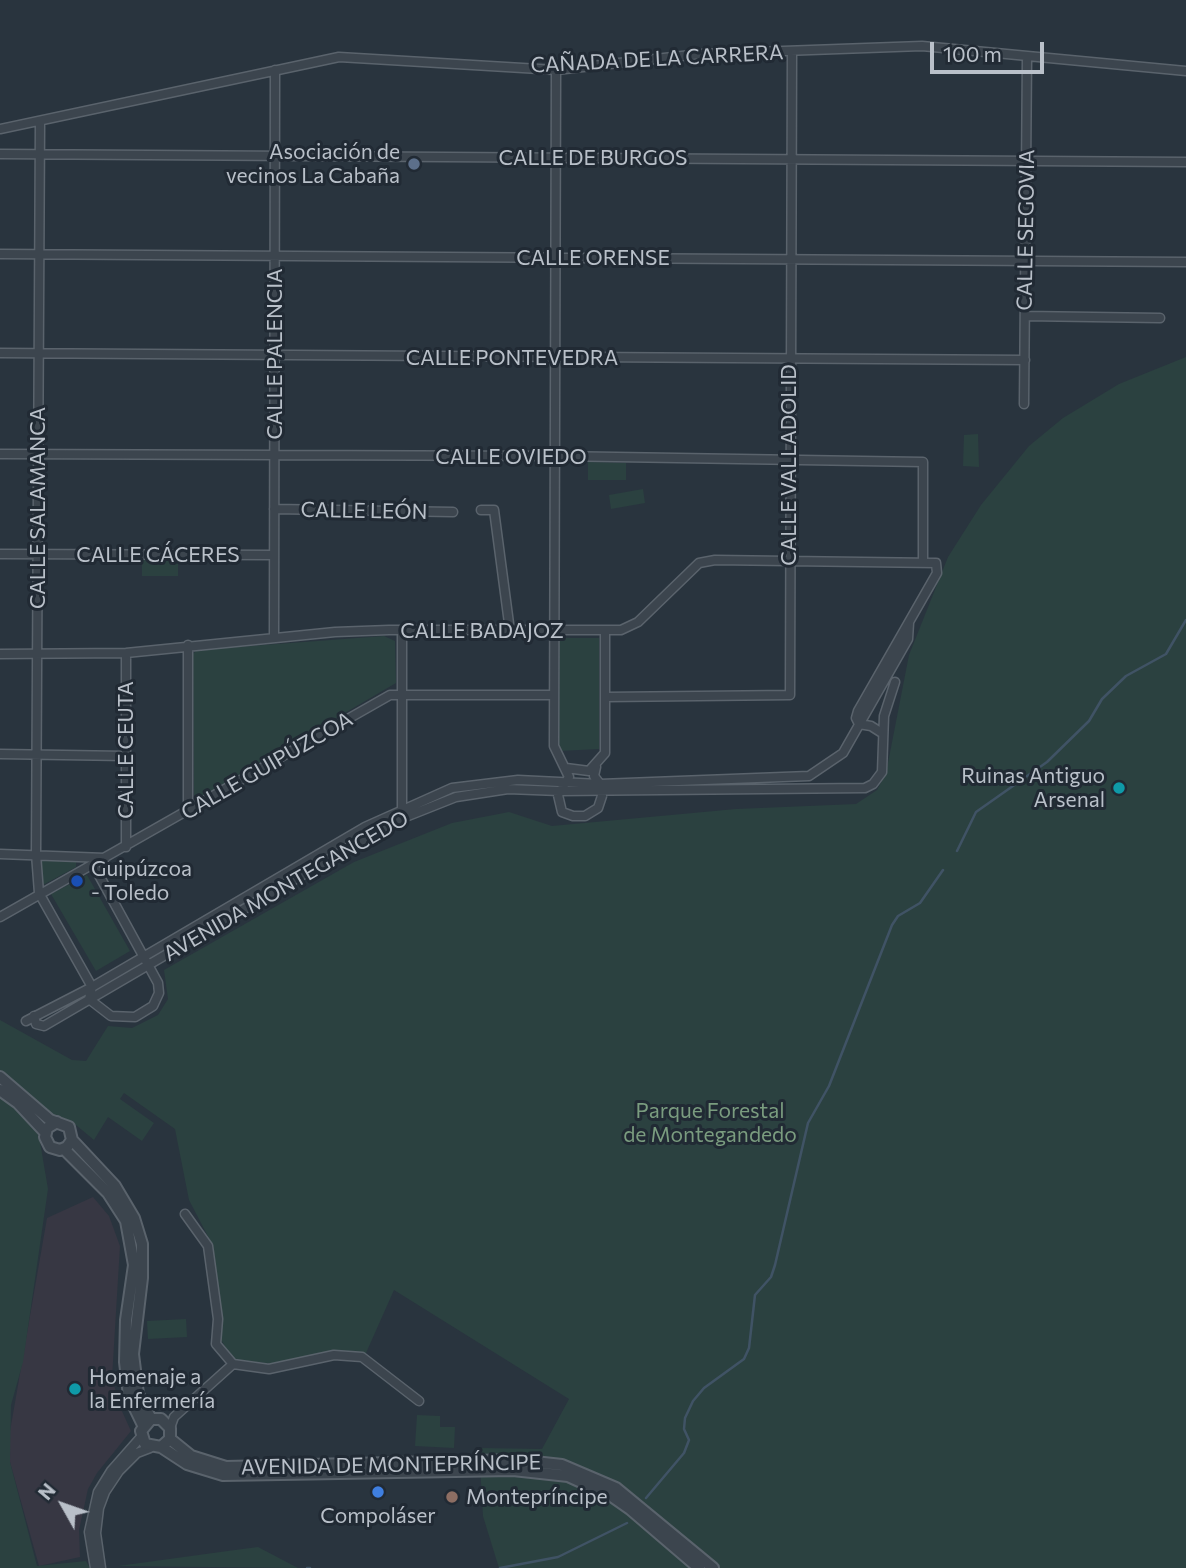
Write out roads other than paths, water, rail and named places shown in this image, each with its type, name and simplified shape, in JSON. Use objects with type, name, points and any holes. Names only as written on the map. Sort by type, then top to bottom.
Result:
[{"type":"street","name":"CAÑADA DE LA CARRERA","points":[[0,129],[339,57],[556,70],[700,54],[922,46],[1186,71]]},
{"type":"street","name":"CALLE VALLADOLID","points":[[606,697],[790,695],[792,51]]},
{"type":"street","name":"CALLE SEGOVIA","points":[[1024,404],[1027,57]]},
{"type":"street","name":"CALLE PALENCIA","points":[[274,638],[277,156],[275,70]]},
{"type":"street","points":[[556,70],[554,746],[569,776],[559,791],[558,803],[562,812],[579,817],[595,812],[601,802],[601,787],[594,776],[606,749],[605,631]]},
{"type":"street","name":"CALLE SALAMANCA","points":[[39,893],[36,854],[40,122]]},
{"type":"street","name":"CALLE DE BURGOS","points":[[0,154],[1186,162]]},
{"type":"street","name":"CALLE ORENSE","points":[[0,254],[1186,262]]},
{"type":"street","points":[[1025,316],[1160,318]]},
{"type":"street","name":"CALLE PONTEVEDRA","points":[[0,353],[1025,360]]},
{"type":"street","name":"CALLE OVIEDO","points":[[0,454],[555,456],[923,462],[923,561]]},
{"type":"street","name":"CALLE LEÓN","points":[[274,509],[453,512]]},
{"type":"street","points":[[481,510],[494,510],[510,631]]},
{"type":"street","name":"CALLE CÁCERES","points":[[0,554],[274,555]]},
{"type":"street","name":"CALLE BADAJOZ","points":[[0,654],[126,653],[188,645],[402,630],[621,630],[638,622],[699,563],[715,560],[923,561],[938,565]]},
{"type":"street","name":"AVENIDA MONTEGANCEDO","points":[[895,681],[882,733],[881,772],[873,784],[855,790],[601,787],[565,783],[486,782],[452,788],[402,809],[147,960],[44,1026],[36,1024],[30,1018],[147,960],[393,822],[432,804],[508,789],[559,791],[601,787],[792,778],[818,771],[843,753],[859,724],[856,718],[858,711],[937,573],[938,565]]},
{"type":"street","points":[[402,630],[402,809]]},
{"type":"street","points":[[188,645],[188,812]]},
{"type":"street","name":"CALLE CEUTA","points":[[126,653],[126,847]]},
{"type":"street","name":"CALLE GUIPÚZCOA","points":[[0,918],[39,893],[94,866],[390,695],[554,695]]},
{"type":"street","points":[[859,724],[871,726],[882,733]]},
{"type":"street","points":[[0,754],[126,756]]},
{"type":"street","points":[[566,768],[584,772],[596,767]]},
{"type":"street","points":[[817,789],[818,771]]},
{"type":"street","points":[[0,853],[108,858]]},
{"type":"street","points":[[75,856],[80,865],[79,873]]},
{"type":"street","points":[[39,893],[92,987],[89,999],[104,1012],[118,1017],[135,1017],[148,1011],[159,993],[157,977],[94,866]]},
{"type":"street","points":[[0,1077],[57,1122],[69,1127],[68,1144],[108,1193],[126,1221],[134,1265],[126,1320],[125,1362],[129,1396],[147,1422],[141,1437],[111,1471],[98,1492],[89,1532],[95,1568]]},
{"type":"street","points":[[0,1090],[19,1103],[45,1132],[50,1147],[68,1144]]},
{"type":"street","points":[[45,1132],[57,1122]]},
{"type":"street","points":[[185,1214],[208,1246],[218,1319],[216,1343],[233,1364],[269,1369],[334,1354],[362,1357],[419,1401]]},
{"type":"street","points":[[101,1568],[95,1541],[102,1500],[118,1471],[137,1454],[156,1448],[170,1426],[233,1364]]},
{"type":"street","name":"AVENIDA DE MONTEPRÍNCIPE","points":[[147,1422],[170,1426],[191,1455],[226,1467],[516,1460],[562,1465],[616,1488],[713,1568]]},
{"type":"street","name":"AVENIDA DE MONTEPRÍNCIPE","points":[[141,1437],[156,1448],[206,1472],[236,1477],[513,1470],[568,1476],[610,1495],[630,1509],[699,1568]]},
{"type":"waterway","points":[[957,851],[976,812],[1047,762],[1089,721],[1102,699],[1126,676],[1166,654],[1186,620]]},
{"type":"waterway","points":[[646,1498],[684,1453],[689,1440],[684,1429],[685,1418],[693,1401],[704,1388],[744,1359],[749,1348],[755,1295],[771,1277],[775,1265],[808,1123],[829,1086],[892,925],[898,916],[920,903],[943,870]]},
{"type":"waterway","points":[[500,1568],[558,1557],[627,1523]]},
{"type":"place","name":"Asociación de vecinos La Cabaña","points":[[414,164]]},
{"type":"place","name":"Ruinas Antiguo Arsenal","points":[[1119,788]]},
{"type":"place","name":"Guipúzcoa - Toledo","points":[[77,881]]},
{"type":"place","name":"Homenaje a la Enfermería","points":[[75,1389]]},
{"type":"place","name":"Compoláser","points":[[378,1492]]},
{"type":"place","name":"Montepríncipe","points":[[452,1497]]},
{"type":"park label","name":"Parque Forestal de Montegandedo","points":[[710,1123]]}]
